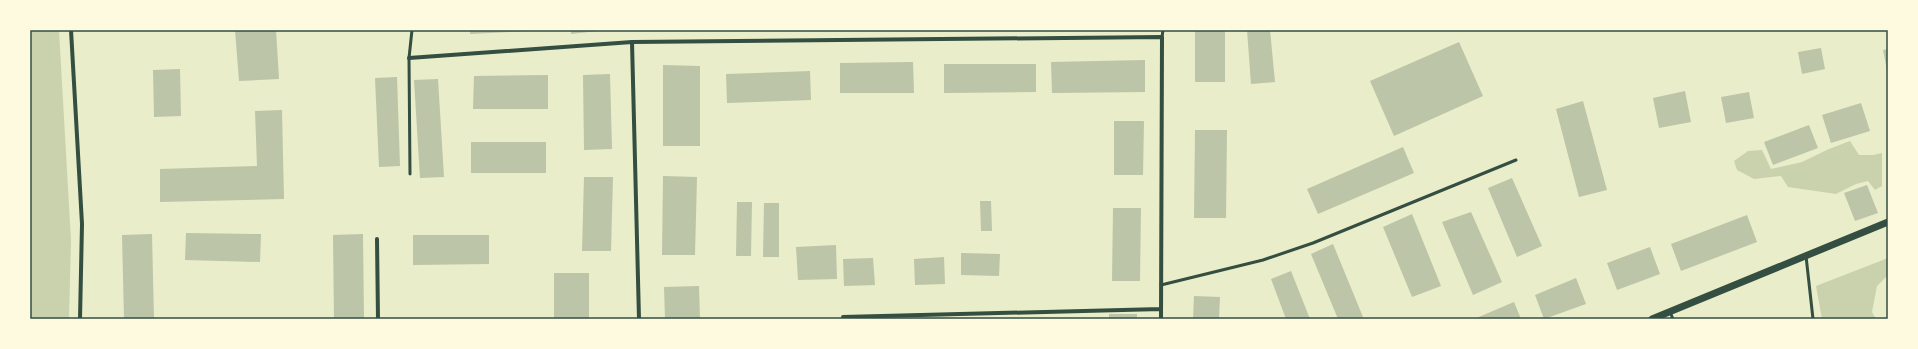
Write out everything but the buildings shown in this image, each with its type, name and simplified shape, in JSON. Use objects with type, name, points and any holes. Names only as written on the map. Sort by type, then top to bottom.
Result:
[{"type":"street","points":[[72,30],[82,224],[80,319]]},
{"type":"street","points":[[408,58],[632,42],[1162,37],[1161,319]]},
{"type":"street","points":[[632,42],[639,319]]},
{"type":"street","points":[[1652,319],[1671,315],[1888,222]]},
{"type":"street","points":[[377,239],[378,319]]},
{"type":"street","points":[[843,317],[1161,309]]},
{"type":"lane","points":[[410,174],[408,58],[412,30]]},
{"type":"lane","points":[[1162,37],[1163,30]]},
{"type":"lane","points":[[1161,286],[1263,260],[1313,243],[1516,160]]},
{"type":"lane","points":[[1806,256],[1812,319]]},
{"type":"green space","points":[[30,30],[59,30],[71,241],[69,319],[30,319]]},
{"type":"green space","points":[[1850,141],[1859,155],[1873,155],[1882,153],[1882,186],[1875,190],[1868,181],[1856,184],[1836,194],[1788,187],[1781,176],[1754,179],[1737,170],[1734,161],[1748,151],[1762,150],[1771,169],[1802,162]]},
{"type":"green space","points":[[1888,258],[1888,275],[1877,286],[1872,312],[1876,319],[1822,319],[1816,286]]}]
